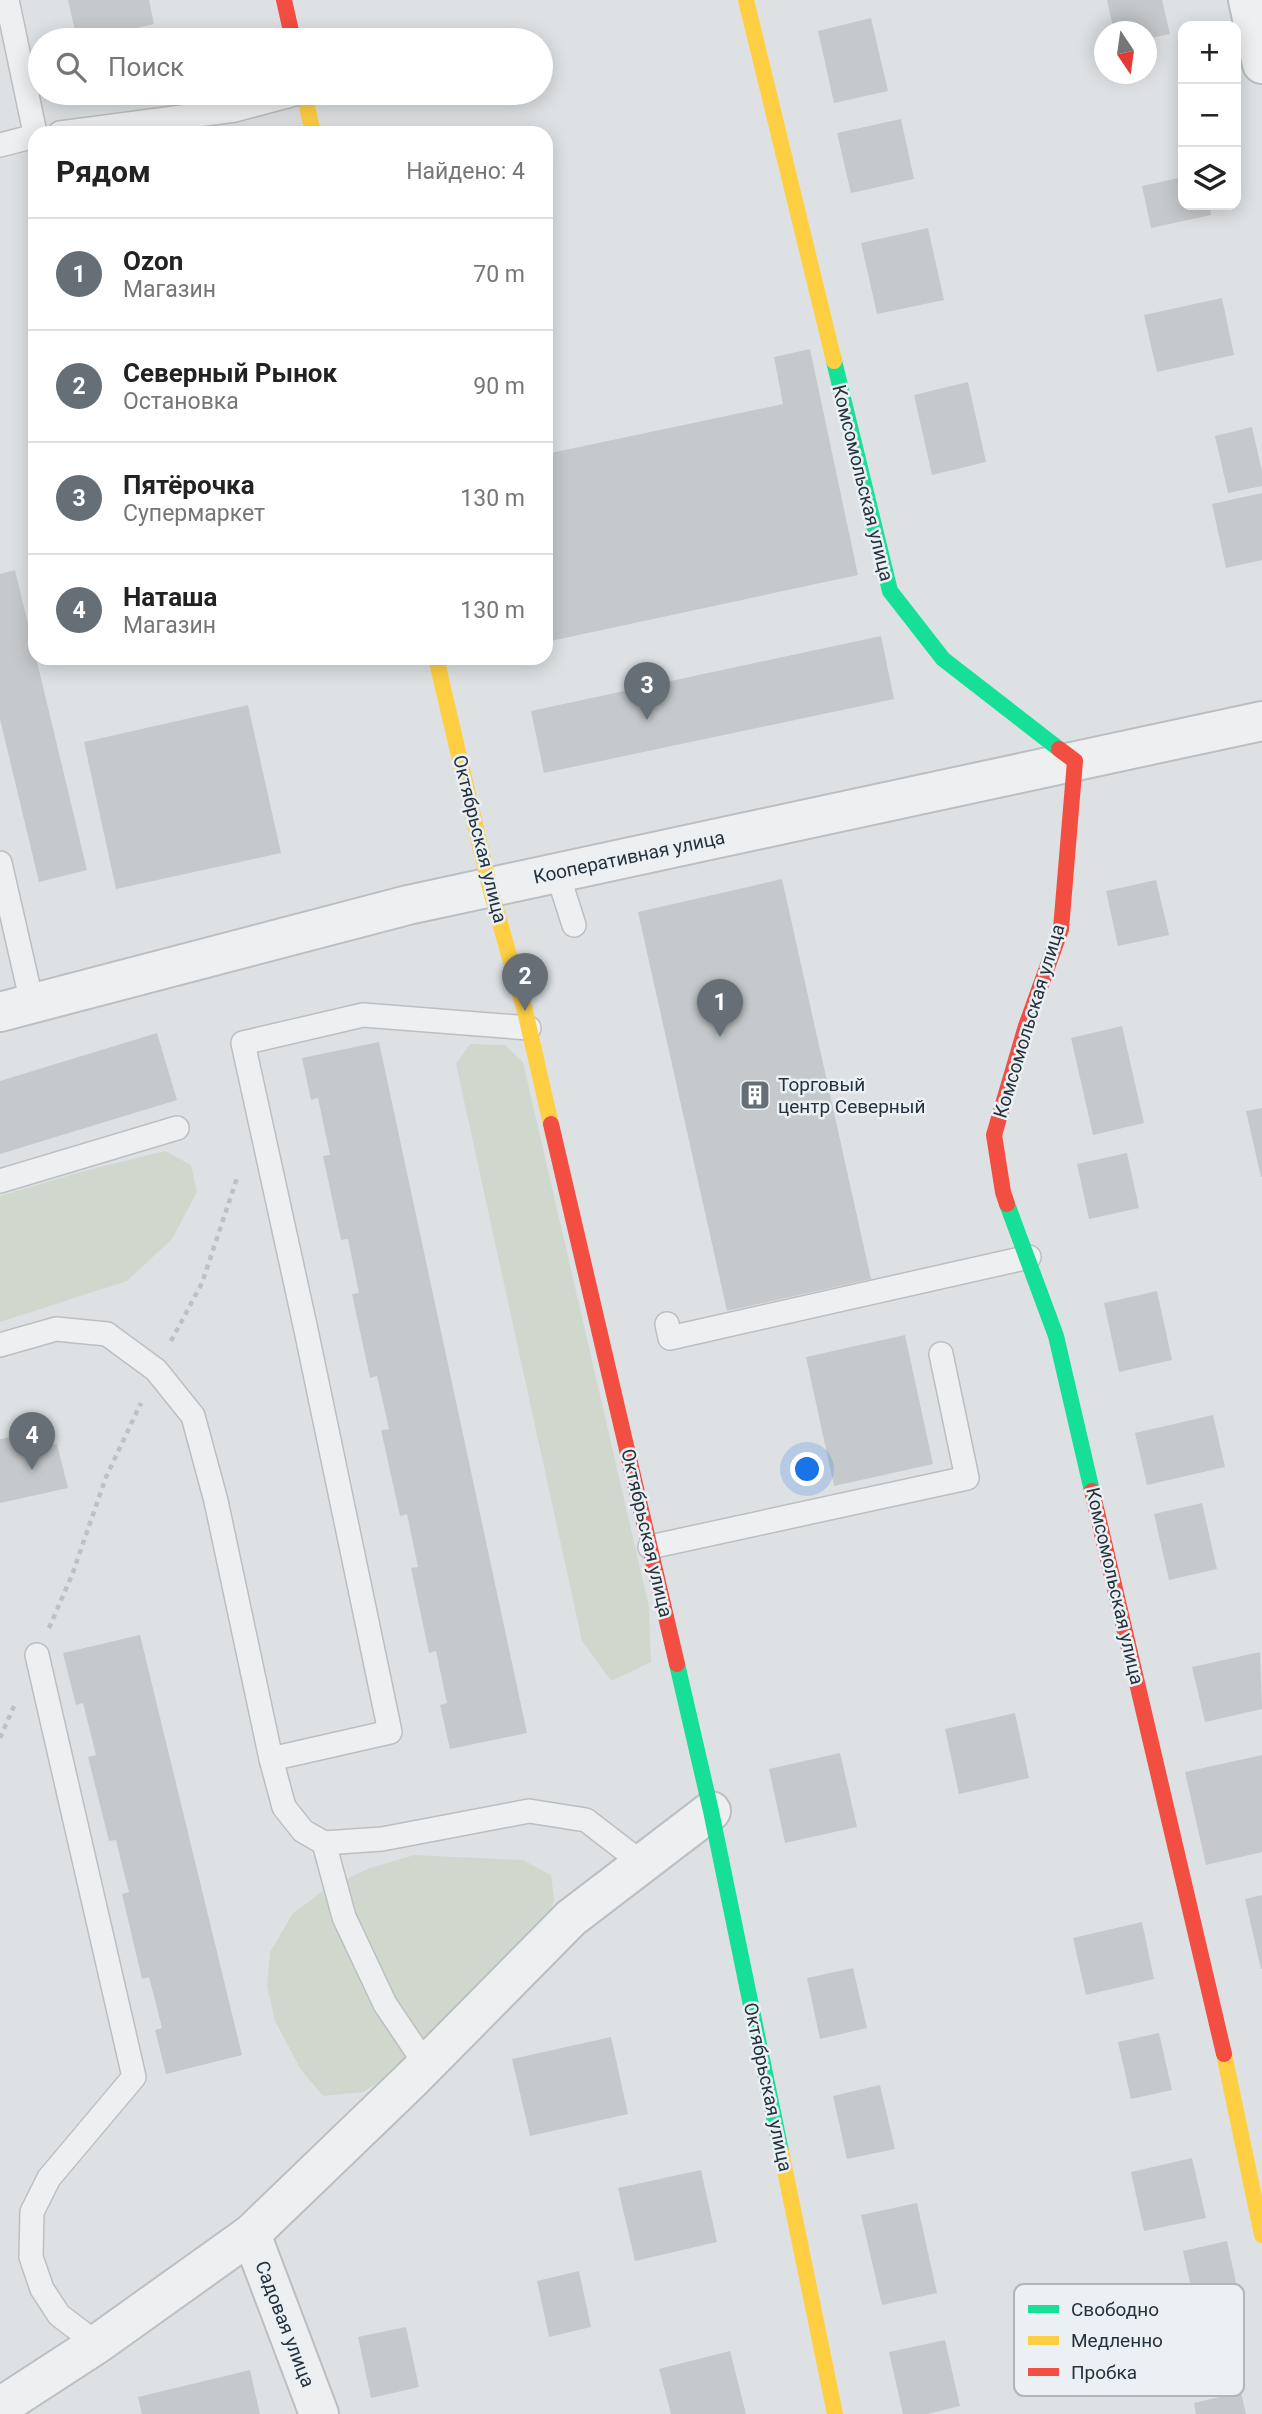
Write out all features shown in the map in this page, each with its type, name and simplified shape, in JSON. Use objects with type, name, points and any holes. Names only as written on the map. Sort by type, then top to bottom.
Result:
[{"type":"street","points":[[284,0],[290,28]]},
{"type":"street","name":"Комсомольская улица","points":[[746,0],[890,591],[943,659],[1075,761],[1061,929],[1026,1026],[994,1135],[1003,1192],[1056,1336],[1223,2050],[1262,2235]]},
{"type":"street","points":[[1248,0],[1262,64]]},
{"type":"street","points":[[305,105],[311,126]]},
{"type":"street","name":"Октябрьская улица","points":[[438,665],[490,888],[529,1028],[711,1811],[835,2414]]},
{"type":"street","name":"Кооперативная улица","points":[[16,1008],[408,905],[1262,721]]},
{"type":"street","points":[[0,2407],[97,2343],[251,2234],[426,2065],[571,1918],[711,1811]]},
{"type":"street","name":"Садовая улица","points":[[251,2234],[319,2414]]},
{"type":"lane","points":[[7,0],[28,101]]},
{"type":"lane","points":[[29,105],[33,126]]},
{"type":"lane","points":[[113,126],[254,105]]},
{"type":"lane","points":[[0,145],[28,137]]},
{"type":"lane","points":[[0,863],[16,1008]]},
{"type":"lane","points":[[557,872],[574,925]]},
{"type":"lane","points":[[271,1759],[390,1732],[243,1043],[363,1015],[529,1028]]},
{"type":"lane","points":[[0,1181],[177,1128]]},
{"type":"lane","points":[[667,1324],[670,1338],[1029,1257]]},
{"type":"lane","points":[[0,1345],[56,1329],[107,1334],[156,1370],[193,1416],[216,1501],[271,1759],[285,1807],[303,1831],[324,1843],[382,1839],[529,1811],[586,1819],[643,1864]]},
{"type":"lane","points":[[650,1547],[967,1478],[941,1354]]},
{"type":"lane","points":[[37,1655],[134,2077],[49,2178],[32,2212],[31,2257],[42,2289],[59,2315],[97,2343]]},
{"type":"lane","points":[[324,1843],[344,1917],[385,2004],[426,2065]]},
{"type":"path","points":[[0,1738],[72,1575],[106,1477],[156,1370],[202,1283],[241,1164]]},
{"type":"shaded area","points":[[470,1044],[505,1045],[523,1062],[649,1607],[651,1662],[611,1681],[582,1641],[456,1064]]},
{"type":"shaded area","points":[[165,1151],[191,1165],[197,1192],[172,1239],[127,1281],[0,1322],[0,1196]]},
{"type":"shaded area","points":[[414,1855],[523,1860],[551,1875],[554,1899],[547,1927],[397,2071],[363,2092],[323,2096],[301,2070],[275,2021],[267,1986],[270,1952],[293,1913],[323,1891],[367,1869]]},
{"type":"building","points":[[68,0],[149,0],[154,24],[136,28],[74,28]]},
{"type":"building","points":[[1107,0],[1162,0],[1170,34],[1157,37],[1157,21],[1112,21]]},
{"type":"building","points":[[871,18],[888,91],[834,103],[818,31]]},
{"type":"building","points":[[901,119],[914,179],[851,193],[837,133]]},
{"type":"building","points":[[1178,178],[1178,210],[1210,210],[1211,215],[1151,228],[1142,186]]},
{"type":"building","points":[[928,228],[944,300],[877,314],[861,243]]},
{"type":"building","points":[[1222,298],[1234,355],[1157,372],[1144,315]]},
{"type":"building","points":[[810,349],[858,575],[553,640],[553,453],[783,404],[774,357]]},
{"type":"building","points":[[968,382],[986,462],[932,475],[914,395]]},
{"type":"building","points":[[1252,427],[1262,471],[1262,486],[1228,493],[1215,436]]},
{"type":"building","points":[[1262,493],[1262,560],[1226,568],[1212,504]]},
{"type":"building","points":[[15,570],[28,624],[28,665],[38,665],[87,870],[39,882],[0,719],[0,574]]},
{"type":"building","points":[[881,636],[894,699],[544,773],[531,711]]},
{"type":"building","points":[[248,705],[281,853],[116,889],[84,742]]},
{"type":"building","name":"Торговый центр Северный","points":[[782,879],[871,1279],[727,1311],[638,912]]},
{"type":"building","points":[[1156,880],[1169,935],[1118,946],[1106,891]]},
{"type":"building","points":[[1122,1026],[1144,1123],[1093,1135],[1071,1038]]},
{"type":"building","points":[[157,1033],[177,1100],[0,1154],[0,1081]]},
{"type":"building","points":[[379,1042],[527,1733],[450,1749],[440,1705],[447,1703],[436,1651],[429,1653],[411,1568],[418,1567],[407,1514],[400,1516],[381,1430],[389,1429],[377,1376],[370,1378],[352,1294],[359,1293],[348,1239],[341,1240],[323,1156],[330,1155],[318,1098],[311,1100],[302,1058]]},
{"type":"building","points":[[1262,1108],[1262,1177],[1261,1177],[1246,1111]]},
{"type":"building","points":[[1127,1153],[1139,1208],[1089,1219],[1077,1164]]},
{"type":"building","points":[[1157,1291],[1172,1360],[1119,1372],[1104,1303]]},
{"type":"building","points":[[905,1335],[933,1464],[834,1486],[806,1357]]},
{"type":"building","points":[[1213,1415],[1225,1467],[1147,1485],[1135,1433]]},
{"type":"building","points":[[15,1436],[19,1453],[57,1444],[68,1488],[0,1503],[0,1439]]},
{"type":"building","points":[[1202,1503],[1217,1569],[1169,1580],[1154,1514]]},
{"type":"building","points":[[140,1635],[242,2055],[166,2074],[155,2030],[162,2028],[149,1977],[142,1979],[122,1894],[129,1892],[116,1840],[109,1841],[88,1757],[96,1755],[83,1703],[76,1705],[63,1653]]},
{"type":"building","points":[[1260,1652],[1262,1709],[1205,1722],[1192,1667]]},
{"type":"building","points":[[1015,1713],[1029,1778],[959,1794],[945,1729]]},
{"type":"building","points":[[840,1753],[857,1827],[785,1843],[769,1769]]},
{"type":"building","points":[[1262,1755],[1262,1852],[1206,1865],[1185,1772]]},
{"type":"building","points":[[1262,1895],[1262,1969],[1261,1969],[1245,1899]]},
{"type":"building","points":[[1142,1922],[1154,1979],[1086,1995],[1073,1938]]},
{"type":"building","points":[[853,1968],[867,2028],[820,2039],[807,1978]]},
{"type":"building","points":[[1159,2033],[1172,2090],[1131,2099],[1118,2042]]},
{"type":"building","points":[[611,2037],[628,2114],[530,2136],[512,2059]]},
{"type":"building","points":[[880,2085],[895,2149],[847,2159],[833,2096]]},
{"type":"building","points":[[1192,2158],[1206,2218],[1144,2231],[1131,2172]]},
{"type":"building","points":[[701,2170],[717,2242],[635,2261],[618,2188]]},
{"type":"building","points":[[917,2203],[937,2293],[882,2305],[861,2215]]},
{"type":"building","points":[[1227,2241],[1236,2284],[1190,2284],[1183,2251]]},
{"type":"building","points":[[579,2271],[591,2327],[549,2337],[537,2281]]},
{"type":"building","points":[[406,2327],[419,2387],[371,2398],[358,2337]]},
{"type":"building","points":[[945,2340],[960,2406],[927,2414],[903,2414],[889,2352]]},
{"type":"building","points":[[730,2351],[746,2414],[671,2414],[659,2369]]},
{"type":"building","points":[[250,2370],[260,2414],[142,2414],[138,2397]]},
{"type":"building","points":[[1224,2396],[1242,2396],[1246,2414],[1196,2414],[1194,2403]]},
{"type":"traffic: fast","points":[[834,361],[890,591],[943,659],[1059,749]]},
{"type":"traffic: fast","points":[[1007,1204],[1056,1336],[1092,1491]]},
{"type":"traffic: fast","points":[[677,1664],[711,1811],[781,2151]]},
{"type":"traffic: slow","points":[[746,0],[834,361]]},
{"type":"traffic: slow","points":[[307,105],[311,126]]},
{"type":"traffic: slow","points":[[438,665],[490,888],[525,1011],[551,1124]]},
{"type":"traffic: slow","points":[[1224,2054],[1262,2235]]},
{"type":"traffic: slow","points":[[781,2151],[835,2414]]},
{"type":"traffic: jam","points":[[284,0],[290,28]]},
{"type":"traffic: jam","points":[[1007,1204],[994,1135],[1026,1026],[1061,929],[1075,761],[1059,749]]},
{"type":"traffic: jam","points":[[551,1124],[677,1664]]},
{"type":"traffic: jam","points":[[1092,1491],[1224,2054]]},
{"type":"place","name":"Пятёрочка","points":[[647,720]]},
{"type":"place","name":"Северный Рынок","points":[[525,1011]]},
{"type":"place","name":"Ozon","points":[[720,1037]]},
{"type":"place","name":"Торговый центр Северный","points":[[755,1095]]},
{"type":"place","name":"Наташа","points":[[32,1470]]}]
